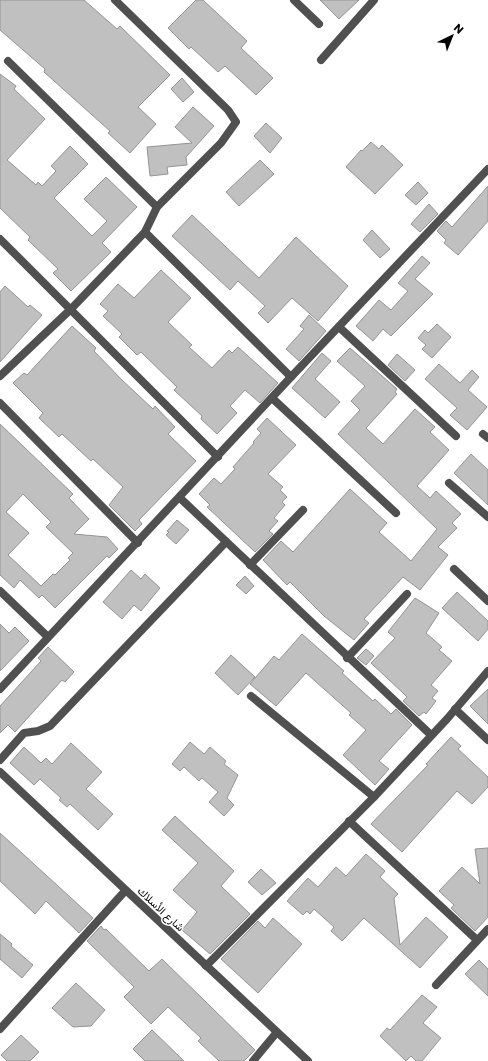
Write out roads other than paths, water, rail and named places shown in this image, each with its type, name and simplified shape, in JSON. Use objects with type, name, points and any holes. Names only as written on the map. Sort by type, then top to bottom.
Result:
[{"type":"street","points":[[0,376],[71,309],[145,232],[157,207],[220,143],[236,122],[228,110],[115,0]]},
{"type":"street","points":[[294,0],[318,24]]},
{"type":"street","points":[[321,60],[374,0]]},
{"type":"street","points":[[8,61],[157,207]]},
{"type":"street","points":[[0,689],[180,498],[291,377],[488,169]]},
{"type":"street","points":[[145,232],[291,377]]},
{"type":"street","points":[[0,239],[218,457]]},
{"type":"street","points":[[339,326],[456,436]]},
{"type":"street","points":[[272,398],[396,513]]},
{"type":"street","points":[[0,403],[138,543]]},
{"type":"street","points":[[450,482],[488,517]]},
{"type":"street","points":[[180,498],[431,736]]},
{"type":"street","points":[[250,565],[302,510]]},
{"type":"street","points":[[0,760],[24,733],[38,731],[50,726],[226,542]]},
{"type":"street","points":[[454,569],[488,601]]},
{"type":"street","points":[[0,591],[48,637]]},
{"type":"street","points":[[347,658],[407,594]]},
{"type":"street","points":[[206,966],[374,796],[455,710],[488,671]]},
{"type":"street","points":[[251,696],[374,796]]},
{"type":"street","points":[[455,710],[488,740]]},
{"type":"street","name":"شارع الأسلاك","points":[[0,772],[126,892],[308,1061]]},
{"type":"street","points":[[349,821],[477,940]]},
{"type":"street","points":[[0,1029],[126,892]]},
{"type":"street","points":[[436,985],[488,929]]},
{"type":"street","points":[[253,1061],[277,1032]]}]
